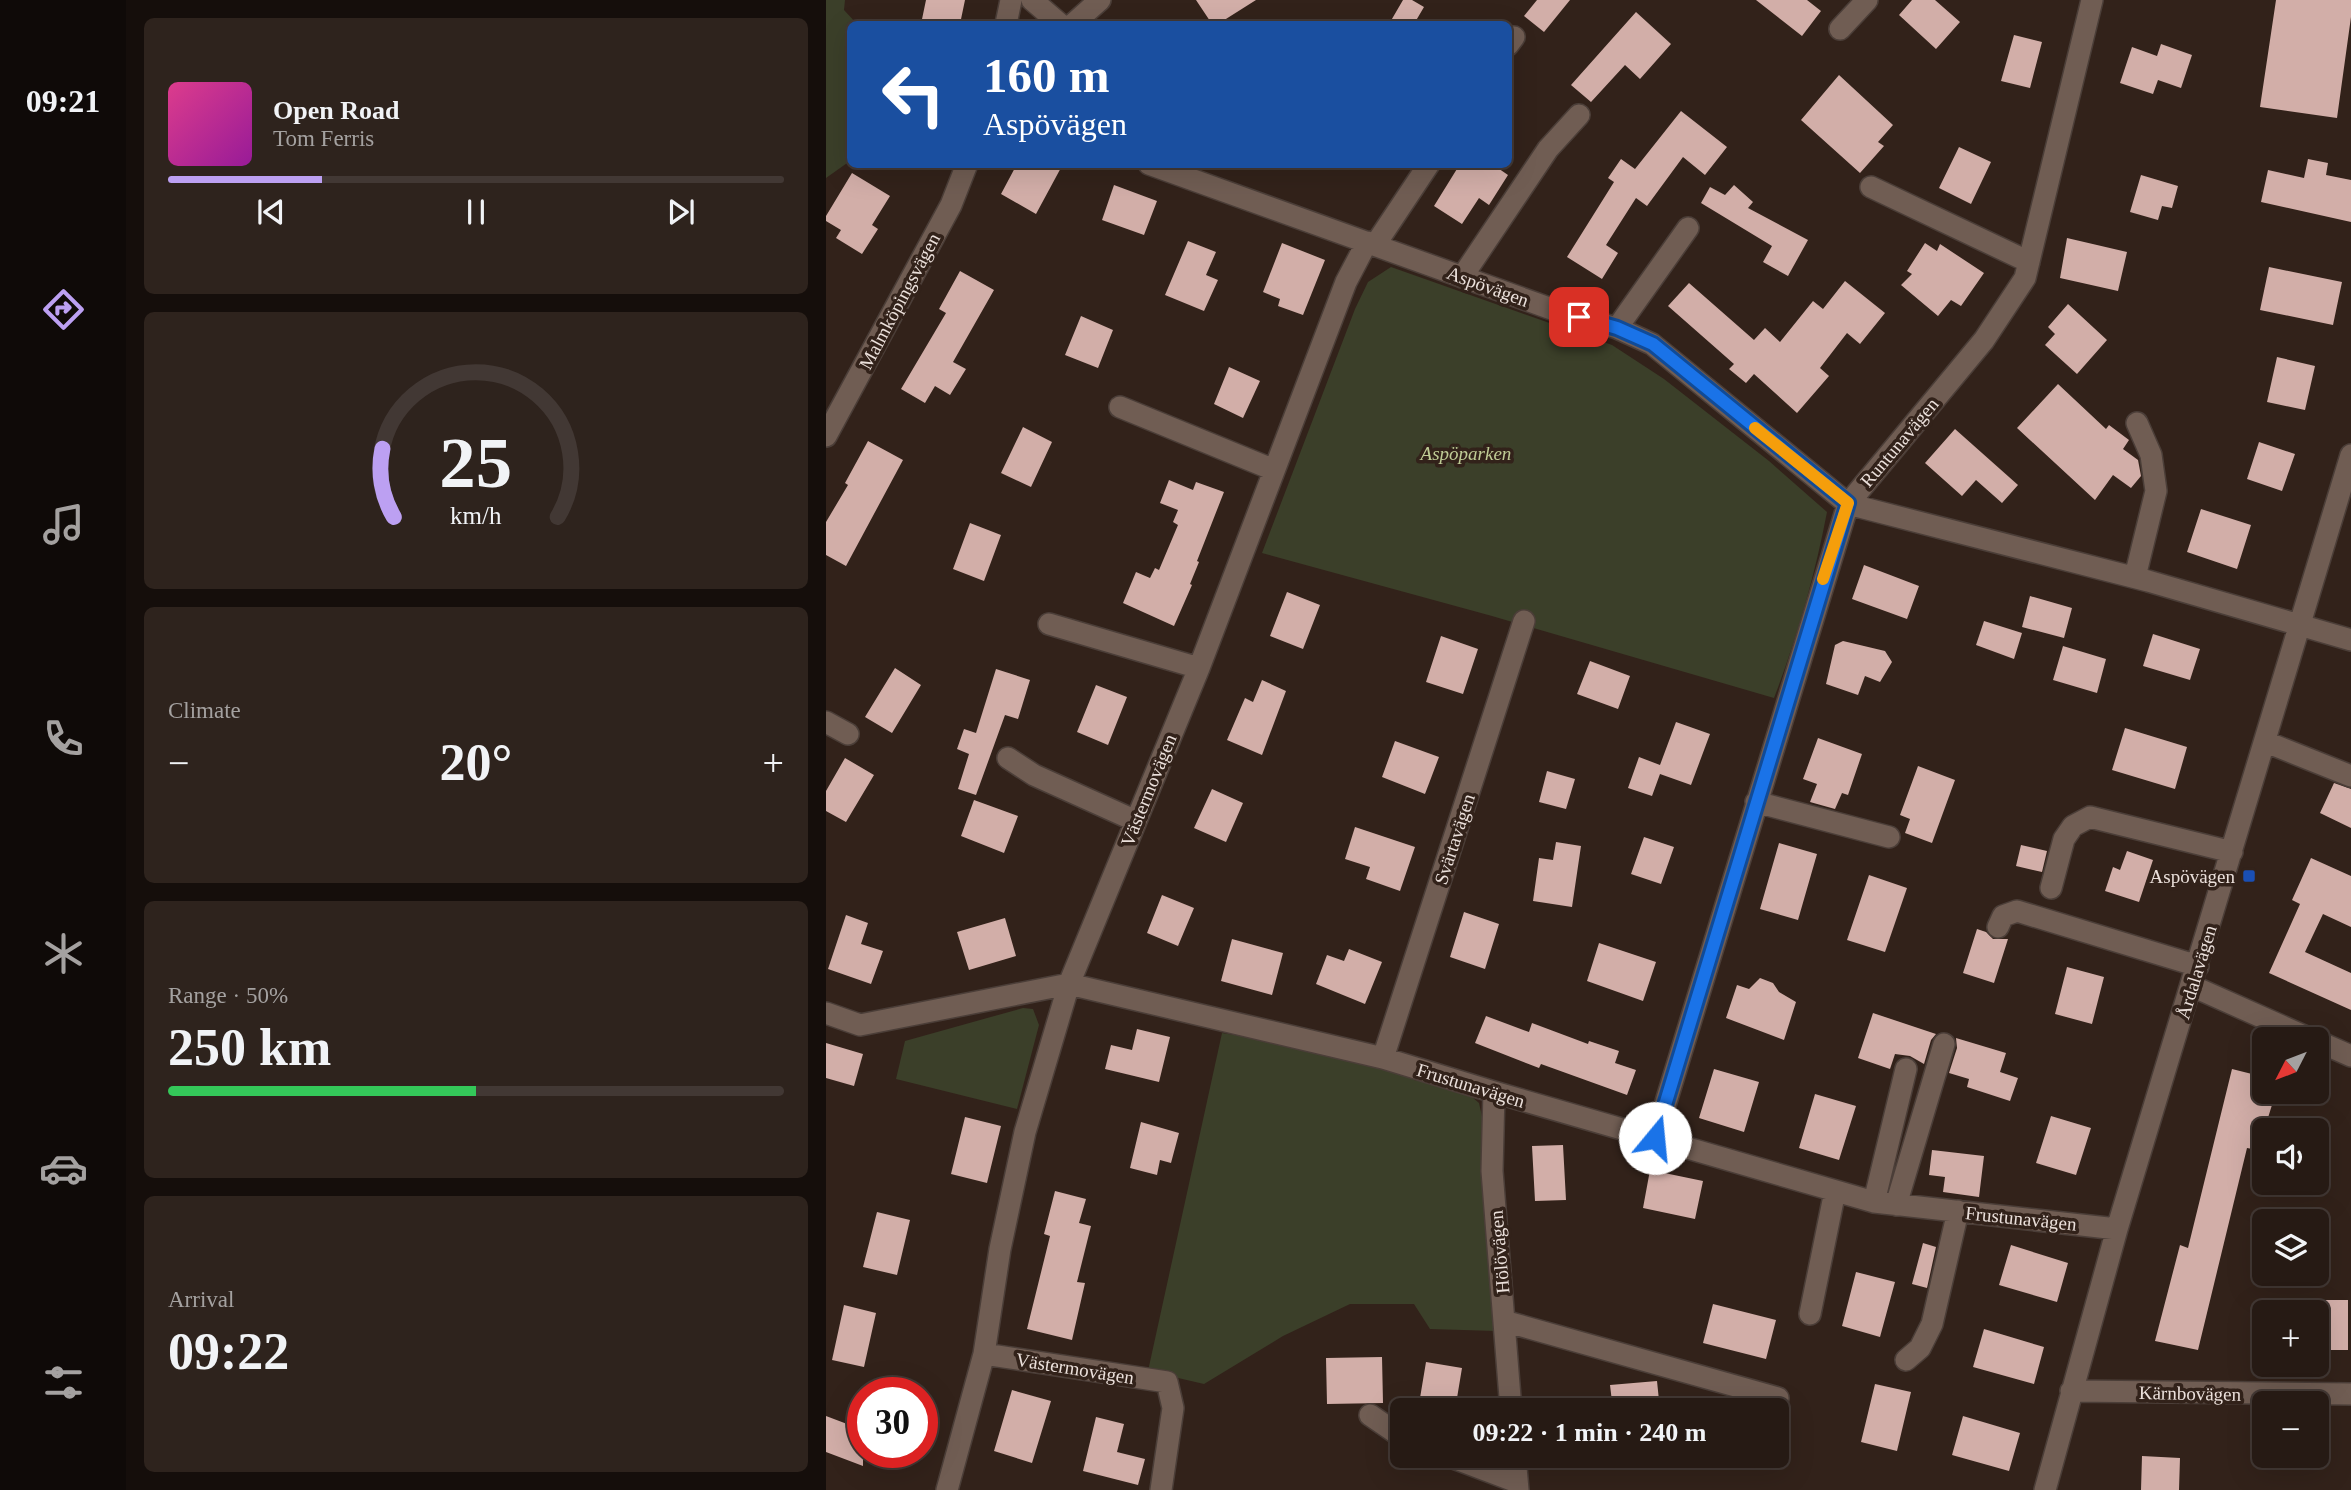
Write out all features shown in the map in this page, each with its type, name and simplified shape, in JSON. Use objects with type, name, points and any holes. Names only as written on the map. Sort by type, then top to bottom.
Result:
[{"type":"street","points":[[1006,21],[1010,0]]},
{"type":"street","points":[[1032,0],[1056,21]]},
{"type":"street","points":[[1076,21],[1100,0]]},
{"type":"street","points":[[1840,29],[1867,0]]},
{"type":"street","name":"Runtunavägen","points":[[1655,1138],[1848,503],[1984,340],[2025,278],[2093,0]]},
{"type":"street","points":[[1462,277],[1548,149],[1579,114]]},
{"type":"street","name":"Malmköpingsvägen","points":[[826,436],[951,205],[965,168]]},
{"type":"street","name":"Aspövägen","points":[[1160,168],[1560,312],[1617,328],[1653,344],[1848,503],[2135,577],[2351,640]]},
{"type":"street","name":"Västermovägen","points":[[947,1490],[984,1354],[1000,1249],[1025,1132],[1069,984],[1199,668],[1346,282],[1426,168]]},
{"type":"street","points":[[1871,187],[2029,262]]},
{"type":"street","points":[[1617,328],[1688,228]]},
{"type":"street","points":[[1120,407],[1274,470]]},
{"type":"street","points":[[2135,577],[2157,491],[2151,455],[2137,423]]},
{"type":"street","name":"Årdalavägen","points":[[2045,1490],[2117,1229],[2351,458]]},
{"type":"street","name":"Svärtavägen","points":[[1383,1058],[1524,621]]},
{"type":"street","points":[[1049,624],[1199,668]]},
{"type":"street","points":[[826,722],[848,734]]},
{"type":"street","points":[[2266,742],[2351,776]]},
{"type":"street","points":[[1009,758],[1034,775],[1136,821]]},
{"type":"street","points":[[1756,802],[1889,837]]},
{"type":"street","points":[[2051,888],[2064,839],[2073,826],[2090,817],[2232,852]]},
{"type":"street","points":[[1998,928],[2003,916],[2017,911],[2195,976],[2291,1027]]},
{"type":"street","name":"Frustunavägen","points":[[826,1013],[860,1025],[1069,984],[1383,1058],[1874,1202],[2117,1229]]},
{"type":"street","points":[[1896,1205],[1944,1044]]},
{"type":"street","points":[[2329,1046],[2351,1056]]},
{"type":"street","points":[[1874,1202],[1906,1069]]},
{"type":"street","name":"Hölövägen","points":[[1494,1092],[1492,1171],[1510,1398]]},
{"type":"street","points":[[1810,1314],[1835,1191]]},
{"type":"street","points":[[1906,1360],[1920,1348],[1932,1324],[1958,1211]]},
{"type":"street","points":[[1504,1321],[1778,1398]]},
{"type":"street","name":"Västermovägen","points":[[984,1354],[1167,1382],[1173,1408],[1161,1490]]},
{"type":"street","name":"Kärnbovägen","points":[[2071,1391],[2351,1394]]},
{"type":"street","points":[[1370,1415],[1390,1429]]},
{"type":"street","points":[[1476,1468],[1518,1486],[1516,1468]]},
{"type":"green space","points":[[826,0],[845,0],[844,10],[854,21],[847,21],[847,163],[826,178]]},
{"type":"green space","name":"Aspöparken","points":[[1391,267],[1612,345],[1664,379],[1769,461],[1827,512],[1805,606],[1774,698],[1262,553],[1355,309],[1368,282]]},
{"type":"green space","points":[[1023,1008],[1033,1009],[1039,1025],[1017,1109],[896,1079],[905,1041]]},
{"type":"green space","points":[[1222,1033],[1358,1054],[1414,1080],[1465,1091],[1479,1103],[1486,1134],[1496,1331],[1430,1329],[1414,1304],[1350,1304],[1283,1336],[1204,1384],[1148,1371]]},
{"type":"building","points":[[926,0],[965,0],[961,21],[922,21]]},
{"type":"building","points":[[1196,0],[1256,0],[1223,21],[1210,21]]},
{"type":"building","points":[[1403,0],[1412,0],[1424,7],[1416,21],[1391,21]]},
{"type":"building","points":[[1537,0],[1570,0],[1544,32],[1524,16]]},
{"type":"building","points":[[1756,0],[1807,0],[1821,11],[1802,36]]},
{"type":"building","points":[[1912,0],[1935,0],[1960,22],[1936,49],[1899,15]]},
{"type":"building","points":[[2276,0],[2351,0],[2337,118],[2260,107]]},
{"type":"building","points":[[1636,12],[1671,44],[1640,79],[1625,65],[1591,102],[1571,85]]},
{"type":"building","points":[[2014,35],[2042,42],[2030,88],[2001,81]]},
{"type":"building","points":[[2161,44],[2192,55],[2181,88],[2158,80],[2153,94],[2120,83],[2132,47],[2157,56]]},
{"type":"building","points":[[1839,75],[1893,125],[1878,142],[1884,146],[1860,173],[1801,120]]},
{"type":"building","points":[[1681,111],[1727,147],[1705,175],[1683,157],[1647,206],[1636,198],[1606,245],[1618,253],[1602,279],[1567,257],[1614,182],[1608,178],[1621,159],[1635,169]]},
{"type":"building","points":[[1959,147],[1991,162],[1971,204],[1939,188]]},
{"type":"building","points":[[2308,159],[2328,163],[2326,175],[2351,180],[2351,222],[2261,202],[2268,170],[2304,178]]},
{"type":"building","points":[[1015,168],[1061,168],[1036,214],[1001,194]]},
{"type":"building","points":[[1458,168],[1498,168],[1508,175],[1489,205],[1479,198],[1462,224],[1434,206]]},
{"type":"building","points":[[852,173],[890,196],[872,225],[878,229],[862,254],[836,238],[841,230],[826,221],[826,216]]},
{"type":"building","points":[[2141,175],[2178,186],[2172,208],[2162,206],[2158,220],[2130,212]]},
{"type":"building","points":[[1114,185],[1157,201],[1144,235],[1102,220]]},
{"type":"building","points":[[1734,185],[1753,202],[1748,208],[1808,240],[1788,276],[1763,262],[1772,246],[1701,203],[1710,187],[1725,195]]},
{"type":"building","points":[[2067,238],[2127,252],[2118,291],[2060,278]]},
{"type":"building","points":[[1188,241],[1216,252],[1206,275],[1218,280],[1204,311],[1165,295]]},
{"type":"building","points":[[1282,243],[1325,260],[1303,315],[1278,306],[1280,299],[1263,292]]},
{"type":"building","points":[[1925,243],[1937,251],[1940,244],[1984,273],[1961,306],[1951,300],[1938,316],[1901,285],[1912,274],[1907,271]]},
{"type":"building","points":[[2269,267],[2342,282],[2333,325],[2260,310]]},
{"type":"building","points":[[960,271],[994,290],[953,362],[966,369],[950,395],[935,386],[925,403],[901,389],[946,313],[939,309]]},
{"type":"building","points":[[1845,281],[1885,313],[1860,344],[1847,333],[1820,368],[1829,376],[1797,413],[1754,374],[1746,383],[1729,369],[1734,364],[1668,306],[1689,283],[1754,340],[1765,328],[1780,342],[1813,301],[1823,309]]},
{"type":"building","points":[[2068,304],[2107,340],[2077,374],[2045,345],[2055,334],[2048,327]]},
{"type":"building","points":[[1081,316],[1113,330],[1098,368],[1065,355]]},
{"type":"building","points":[[2277,357],[2315,366],[2305,410],[2267,402]]},
{"type":"building","points":[[1229,367],[1260,381],[1243,418],[1214,404]]},
{"type":"building","points":[[2058,384],[2106,429],[2109,425],[2129,440],[2123,449],[2138,460],[2141,476],[2131,488],[2113,475],[2095,500],[2017,428]]},
{"type":"building","points":[[1023,427],[1052,442],[1031,487],[1001,473]]},
{"type":"building","points":[[1955,429],[2018,485],[2002,503],[1976,480],[1962,496],[1925,463]]},
{"type":"building","points":[[868,441],[903,460],[846,566],[826,555],[826,522],[848,485],[845,483]]},
{"type":"building","points":[[2259,442],[2295,454],[2282,491],[2247,479]]},
{"type":"building","points":[[1169,480],[1193,490],[1196,482],[1224,492],[1197,561],[1199,562],[1190,584],[1192,585],[1174,626],[1123,603],[1136,572],[1150,578],[1155,568],[1159,570],[1178,525],[1173,522],[1178,510],[1160,503]]},
{"type":"building","points":[[2201,509],[2251,525],[2237,569],[2187,552]]},
{"type":"building","points":[[970,523],[1001,535],[984,581],[953,569]]},
{"type":"building","points":[[1864,565],[1919,586],[1907,619],[1852,599]]},
{"type":"building","points":[[1287,592],[1320,605],[1303,649],[1270,636]]},
{"type":"building","points":[[2030,596],[2072,608],[2064,638],[2022,627]]},
{"type":"building","points":[[1984,621],[2022,633],[2014,659],[1976,645]]},
{"type":"building","points":[[2153,634],[2200,649],[2190,680],[2143,666]]},
{"type":"building","points":[[1441,636],[1478,649],[1463,694],[1426,682]]},
{"type":"building","points":[[1843,641],[1885,651],[1892,662],[1880,682],[1865,676],[1858,695],[1826,684],[1835,645]]},
{"type":"building","points":[[2063,646],[2106,659],[2097,693],[2053,680]]},
{"type":"building","points":[[1590,661],[1630,676],[1618,709],[1577,694]]},
{"type":"building","points":[[895,668],[921,685],[892,733],[865,717]]},
{"type":"building","points":[[996,669],[1030,680],[1018,719],[1005,715],[976,795],[958,789],[969,754],[957,749],[964,729],[976,733]]},
{"type":"building","points":[[1262,680],[1286,691],[1262,755],[1227,740],[1245,698],[1253,702]]},
{"type":"building","points":[[1096,685],[1127,697],[1108,745],[1077,732]]},
{"type":"building","points":[[1676,722],[1710,734],[1691,785],[1660,774],[1652,796],[1628,788],[1639,757],[1660,765]]},
{"type":"building","points":[[2125,728],[2187,747],[2175,789],[2112,770]]},
{"type":"building","points":[[1818,738],[1862,754],[1848,795],[1842,793],[1835,809],[1810,802],[1817,784],[1803,779]]},
{"type":"building","points":[[1395,741],[1439,757],[1425,794],[1382,777]]},
{"type":"building","points":[[845,758],[874,775],[846,822],[826,811],[826,791]]},
{"type":"building","points":[[1918,766],[1955,780],[1932,843],[1905,833],[1910,819],[1900,815]]},
{"type":"building","points":[[1547,771],[1575,779],[1566,809],[1539,802]]},
{"type":"building","points":[[2334,783],[2351,789],[2351,828],[2320,813]]},
{"type":"building","points":[[1212,789],[1243,803],[1226,842],[1194,828]]},
{"type":"building","points":[[974,800],[1018,816],[1004,853],[961,836]]},
{"type":"building","points":[[1355,827],[1415,847],[1400,891],[1366,879],[1370,867],[1345,859]]},
{"type":"building","points":[[1644,837],[1674,847],[1661,884],[1631,874]]},
{"type":"building","points":[[1556,842],[1581,846],[1572,907],[1533,901],[1539,858],[1553,860]]},
{"type":"building","points":[[1779,843],[1817,854],[1798,920],[1760,909]]},
{"type":"building","points":[[2021,845],[2047,851],[2042,872],[2016,866]]},
{"type":"building","points":[[2127,851],[2153,860],[2139,902],[2105,891],[2113,867],[2120,870]]},
{"type":"building","points":[[2311,858],[2351,876],[2351,927],[2323,914],[2305,952],[2351,973],[2351,1010],[2269,973],[2300,904],[2292,900]]},
{"type":"building","points":[[1869,875],[1907,888],[1885,952],[1847,940]]},
{"type":"building","points":[[1162,895],[1194,908],[1178,946],[1147,933]]},
{"type":"building","points":[[1464,912],[1499,924],[1485,969],[1450,957]]},
{"type":"building","points":[[846,915],[868,923],[861,944],[883,951],[871,984],[828,969]]},
{"type":"building","points":[[1005,918],[1016,956],[969,970],[957,932]]},
{"type":"building","points":[[1977,929],[1986,932],[1993,939],[2008,939],[1994,983],[1963,973]]},
{"type":"building","points":[[1232,939],[1283,953],[1272,995],[1221,981]]},
{"type":"building","points":[[1599,943],[1656,962],[1643,1001],[1587,981]]},
{"type":"building","points":[[1349,949],[1382,962],[1365,1004],[1316,984],[1327,955],[1344,961]]},
{"type":"building","points":[[2067,967],[2104,977],[2092,1024],[2055,1014]]},
{"type":"building","points":[[1760,978],[1773,983],[1779,992],[1796,1002],[1784,1040],[1726,1018],[1737,985],[1749,989]]},
{"type":"building","points":[[1873,1013],[1936,1034],[1931,1040],[1924,1064],[1910,1056],[1895,1054],[1890,1069],[1858,1058]]},
{"type":"building","points":[[1486,1016],[1529,1032],[1532,1023],[1588,1044],[1589,1041],[1619,1051],[1615,1063],[1636,1070],[1627,1095],[1541,1064],[1539,1068],[1475,1043]]},
{"type":"building","points":[[1137,1029],[1170,1037],[1159,1082],[1105,1069],[1111,1045],[1132,1050]]},
{"type":"building","points":[[1956,1038],[2006,1053],[2000,1072],[2018,1078],[2010,1101],[1967,1087],[1969,1079],[1949,1073],[1957,1048]]},
{"type":"building","points":[[826,1043],[863,1054],[854,1086],[826,1078]]},
{"type":"building","points":[[1714,1069],[1759,1082],[1744,1132],[1699,1118]]},
{"type":"building","points":[[2232,1069],[2252,1074],[2252,1104],[2272,1104],[2268,1118],[2252,1118],[2252,1149],[2247,1148],[2198,1350],[2155,1341],[2180,1245],[2188,1248]]},
{"type":"building","points":[[1815,1094],[1856,1106],[1839,1160],[1799,1148]]},
{"type":"building","points":[[2051,1116],[2091,1128],[2076,1175],[2036,1163]]},
{"type":"building","points":[[965,1117],[1001,1126],[987,1183],[951,1174]]},
{"type":"building","points":[[1141,1122],[1179,1133],[1171,1163],[1160,1160],[1157,1175],[1130,1168]]},
{"type":"building","points":[[1563,1145],[1566,1200],[1535,1201],[1532,1146]]},
{"type":"building","points":[[1932,1150],[1984,1156],[1979,1197],[1943,1192],[1945,1177],[1929,1175]]},
{"type":"building","points":[[1650,1170],[1703,1181],[1695,1219],[1643,1208]]},
{"type":"building","points":[[1055,1191],[1086,1199],[1079,1223],[1091,1226],[1077,1282],[1085,1283],[1072,1340],[1027,1329],[1050,1236],[1044,1234]]},
{"type":"building","points":[[877,1212],[910,1220],[897,1275],[863,1267]]},
{"type":"building","points":[[1923,1243],[1936,1247],[1927,1288],[1912,1284]]},
{"type":"building","points":[[2011,1245],[2068,1263],[2057,1302],[1999,1285]]},
{"type":"building","points":[[1856,1272],[1895,1282],[1880,1337],[1842,1326]]},
{"type":"building","points":[[2329,1300],[2348,1300],[2348,1350],[2329,1350]]},
{"type":"building","points":[[1713,1304],[1776,1320],[1766,1359],[1703,1343]]},
{"type":"building","points":[[844,1305],[876,1313],[864,1367],[832,1360]]},
{"type":"building","points":[[1984,1329],[2044,1347],[2034,1384],[1973,1367]]},
{"type":"building","points":[[1382,1357],[1383,1403],[1327,1404],[1326,1358]]},
{"type":"building","points":[[1426,1362],[1462,1368],[1457,1398],[1420,1398]]},
{"type":"building","points":[[1657,1381],[1659,1398],[1612,1398],[1610,1385]]},
{"type":"building","points":[[1875,1384],[1911,1392],[1897,1451],[1861,1442]]},
{"type":"building","points":[[1012,1390],[1051,1401],[1032,1463],[994,1451]]},
{"type":"building","points":[[826,1416],[847,1424],[847,1460],[826,1452]]},
{"type":"building","points":[[1963,1416],[2020,1433],[2009,1471],[1952,1455]]},
{"type":"building","points":[[1096,1417],[1124,1424],[1117,1452],[1145,1459],[1138,1485],[1083,1471]]},
{"type":"building","points":[[2142,1456],[2180,1458],[2179,1490],[2141,1490]]},
{"type":"slow traffic","points":[[1755,428],[1848,503],[1823,579]]},
{"type":"place","name":"Aspövägen","points":[[2249,876]]},
{"type":"route","points":[[1579,317],[1617,328],[1653,344],[1848,503],[1655,1138]]}]
